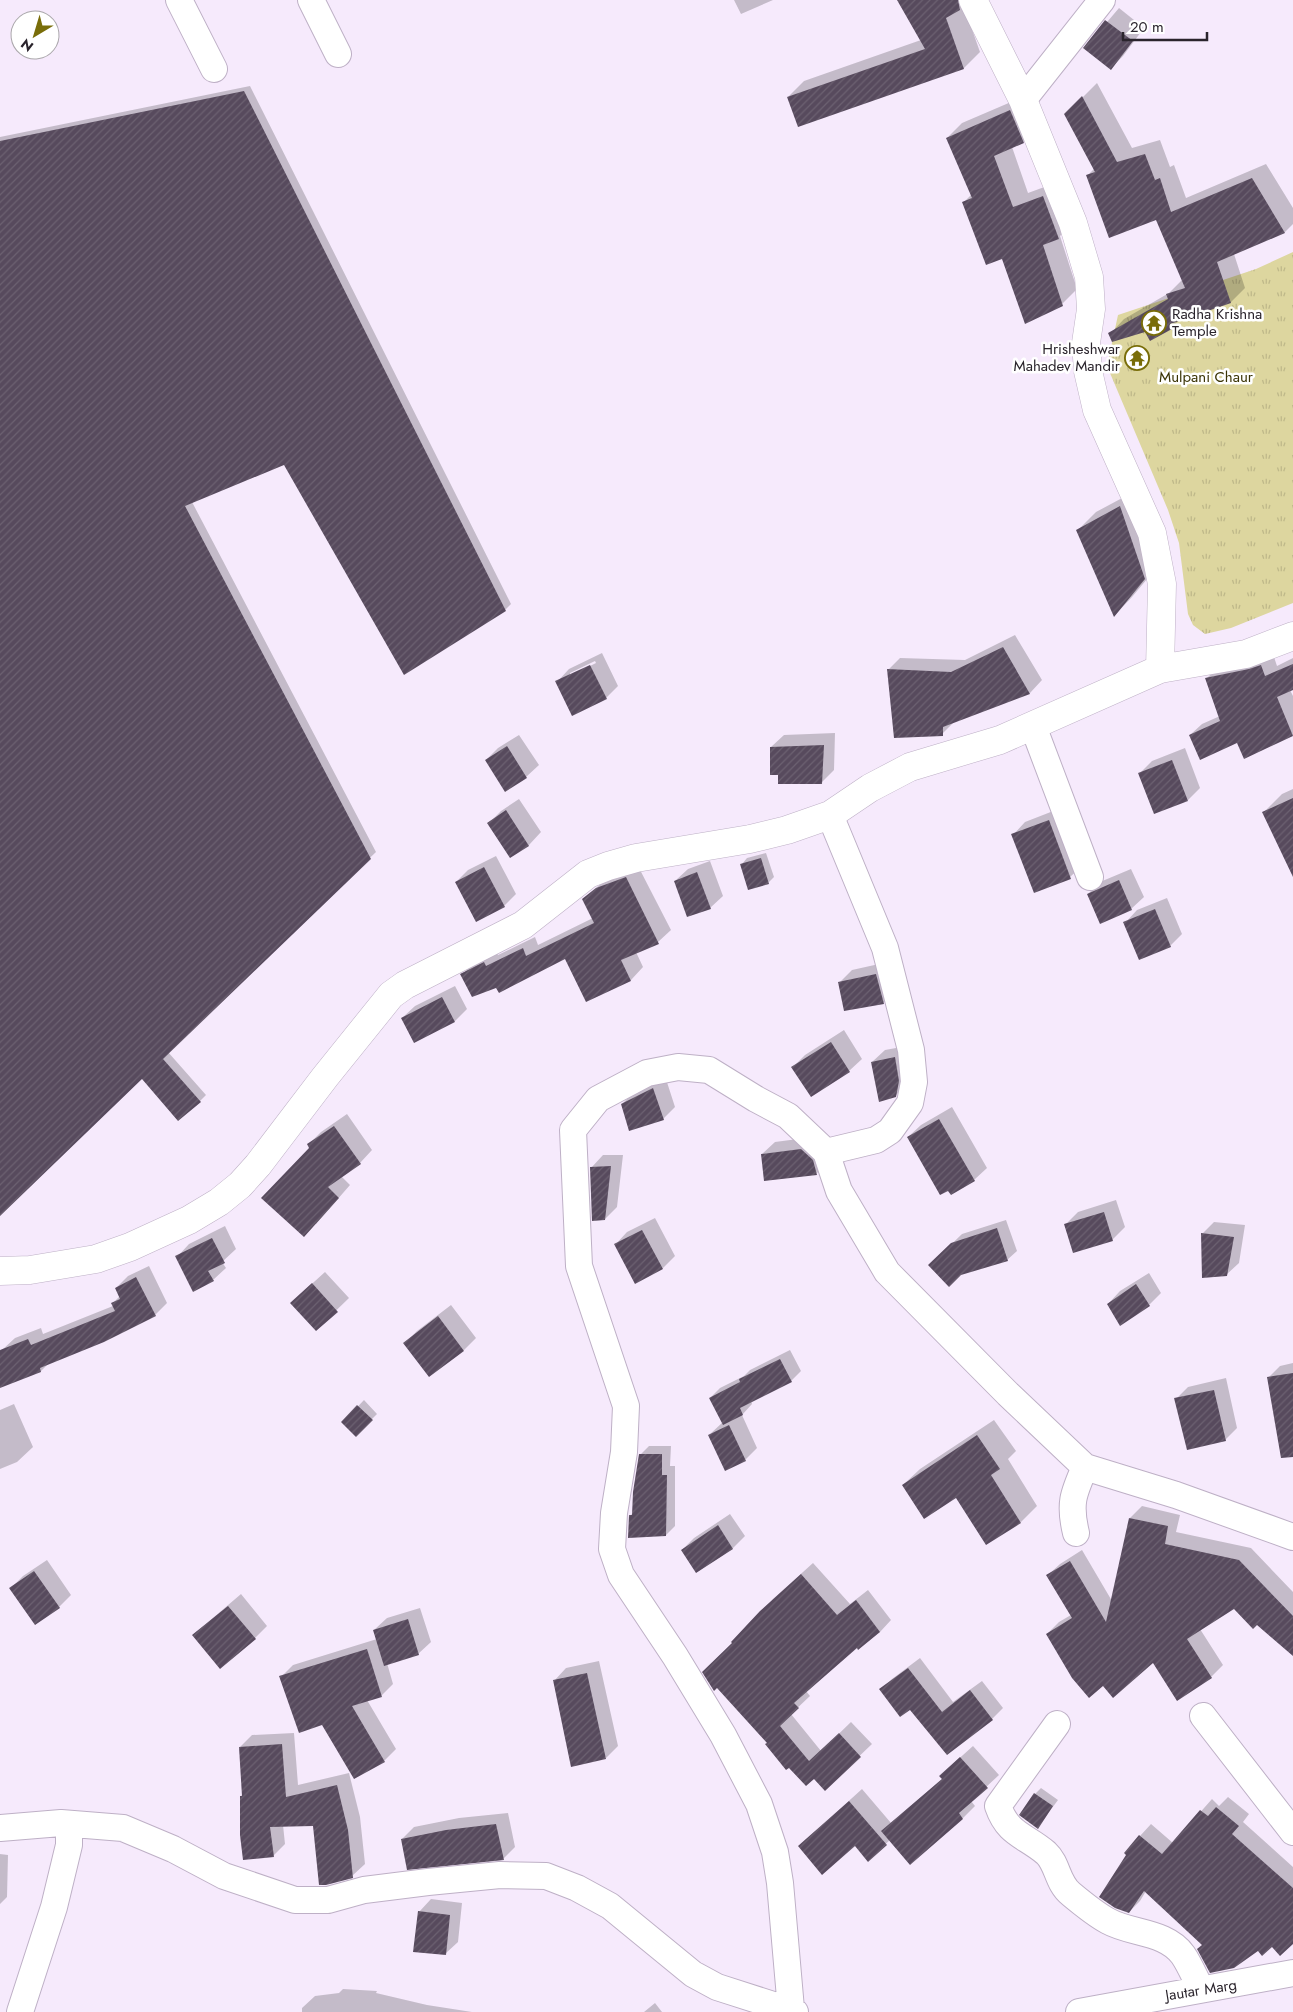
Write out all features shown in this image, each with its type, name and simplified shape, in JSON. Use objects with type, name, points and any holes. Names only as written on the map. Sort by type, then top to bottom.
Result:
[{"type":"street","points":[[179,0],[214,69]]},
{"type":"street","points":[[311,0],[338,54]]},
{"type":"street","points":[[973,0],[1023,100],[1073,223],[1089,277],[1091,309],[1086,343],[1088,371],[1097,410],[1152,533],[1162,584],[1160,669]]},
{"type":"street","points":[[1023,100],[1102,0]]},
{"type":"street","points":[[0,1271],[30,1270],[96,1259],[189,1220],[218,1202],[240,1185],[258,1165],[325,1077],[392,995],[405,985],[523,925],[588,874],[636,858],[750,839],[787,830],[830,815],[870,788],[910,767],[1000,740],[1160,669],[1246,654],[1293,636]]},
{"type":"street","points":[[1033,726],[1090,877]]},
{"type":"street","points":[[826,1152],[876,1140],[890,1132],[910,1102],[914,1082],[912,1050],[885,948],[830,815]]},
{"type":"street","points":[[0,1828],[61,1823],[123,1828],[173,1849],[224,1876],[295,1900],[328,1900],[364,1890],[437,1881],[500,1875],[546,1876],[577,1888],[610,1906],[701,1979],[717,1987],[793,2011],[776,1860],[759,1804],[723,1734],[675,1656],[621,1575],[612,1549],[614,1513],[624,1452],[626,1406],[579,1266],[573,1130],[598,1098],[647,1073],[678,1067],[709,1070],[788,1116],[826,1152],[838,1191],[887,1272],[1008,1394],[1085,1467],[1176,1495],[1293,1537]]},
{"type":"street","points":[[1076,1534],[1072,1515],[1074,1493],[1085,1467]]},
{"type":"street","points":[[1204,1716],[1293,1832]]},
{"type":"street","points":[[1057,1724],[998,1806],[1003,1819],[1012,1830],[1043,1850],[1053,1860],[1061,1882],[1068,1892],[1083,1904],[1109,1922],[1162,1939],[1182,1954],[1201,1989]]},
{"type":"street","points":[[20,2012],[56,1898],[70,1845],[69,1824]]},
{"type":"street","name":"Jautar Marg","points":[[1079,2012],[1201,1989],[1236,1985],[1293,1973]]},
{"type":"green space","name":"Mulpani Chaur","points":[[1293,252],[1293,603],[1231,628],[1205,634],[1193,625],[1188,614],[1179,543],[1168,510],[1107,366],[1118,315],[1256,269]]},
{"type":"building","points":[[897,0],[958,0],[960,10],[946,18],[964,69],[798,127],[787,97],[925,49]]},
{"type":"building","points":[[1105,20],[1133,41],[1111,70],[1083,48]]},
{"type":"building","points":[[244,91],[506,611],[404,675],[284,465],[185,506],[371,859],[163,1059],[201,1102],[178,1121],[142,1079],[0,1216],[0,141]]},
{"type":"building","points":[[1082,96],[1117,162],[1145,154],[1155,180],[1160,178],[1171,212],[1252,178],[1285,233],[1217,262],[1231,303],[1170,324],[1172,329],[1150,341],[1145,332],[1112,342],[1108,333],[1168,299],[1166,294],[1185,288],[1156,220],[1109,238],[1086,175],[1095,172],[1064,114]]},
{"type":"building","points":[[1010,110],[1024,143],[994,156],[1013,207],[1043,196],[1059,239],[1043,245],[1063,306],[1025,324],[1002,259],[986,265],[962,202],[972,198],[946,138]]},
{"type":"building","points":[[1120,506],[1145,579],[1114,617],[1076,530]]},
{"type":"building","points":[[1003,647],[1030,694],[943,727],[943,736],[894,738],[887,669],[951,672]]},
{"type":"building","points":[[1293,664],[1293,690],[1277,697],[1293,736],[1244,759],[1237,743],[1200,760],[1189,735],[1220,721],[1205,678],[1261,665],[1265,676]]},
{"type":"building","points":[[590,665],[607,699],[572,716],[555,681]]},
{"type":"building","points":[[824,745],[822,784],[778,784],[778,775],[770,775],[770,747]]},
{"type":"building","points":[[507,746],[527,778],[505,792],[485,760]]},
{"type":"building","points":[[1172,760],[1188,801],[1154,814],[1138,773]]},
{"type":"building","points":[[1293,798],[1293,877],[1262,812]]},
{"type":"building","points":[[506,810],[529,846],[510,858],[487,823]]},
{"type":"building","points":[[1049,820],[1071,879],[1034,893],[1011,834]]},
{"type":"building","points":[[761,858],[769,884],[748,890],[740,864]]},
{"type":"building","points":[[484,867],[505,907],[476,922],[455,882]]},
{"type":"building","points":[[697,872],[711,909],[687,917],[674,881]]},
{"type":"building","points":[[626,877],[659,944],[621,960],[631,981],[586,1002],[565,959],[499,993],[496,988],[472,997],[460,974],[484,962],[486,966],[523,948],[526,956],[594,923],[582,899],[596,888]]},
{"type":"building","points":[[1119,880],[1132,910],[1100,924],[1087,894]]},
{"type":"building","points":[[1155,909],[1171,947],[1139,960],[1123,922]]},
{"type":"building","points":[[876,974],[884,1004],[844,1011],[838,982]]},
{"type":"building","points":[[442,997],[455,1022],[414,1043],[401,1018]]},
{"type":"building","points":[[831,1042],[850,1072],[811,1097],[791,1067]]},
{"type":"building","points":[[895,1057],[899,1081],[896,1097],[879,1102],[871,1062]]},
{"type":"building","points":[[653,1088],[664,1120],[629,1131],[621,1104]]},
{"type":"building","points":[[939,1119],[975,1181],[951,1195],[948,1191],[940,1195],[907,1137]]},
{"type":"building","points":[[334,1126],[361,1164],[328,1187],[339,1198],[304,1237],[261,1198],[309,1148],[307,1144]]},
{"type":"building","points":[[801,1149],[813,1160],[817,1175],[764,1181],[761,1154]]},
{"type":"building","points":[[611,1166],[605,1220],[592,1221],[590,1167]]},
{"type":"building","points":[[1104,1212],[1113,1241],[1073,1253],[1064,1224]]},
{"type":"building","points":[[997,1228],[1008,1261],[961,1275],[949,1287],[928,1265],[951,1243]]},
{"type":"building","points":[[642,1230],[663,1269],[635,1284],[614,1244]]},
{"type":"building","points":[[1201,1233],[1234,1237],[1227,1276],[1202,1278]]},
{"type":"building","points":[[212,1238],[225,1263],[208,1271],[214,1281],[193,1292],[175,1256]]},
{"type":"building","points":[[136,1277],[156,1316],[104,1342],[40,1368],[41,1372],[0,1388],[0,1350],[28,1339],[31,1345],[115,1311],[111,1303],[120,1299],[115,1288]]},
{"type":"building","points":[[312,1283],[338,1312],[316,1331],[290,1303]]},
{"type":"building","points":[[1136,1284],[1150,1306],[1120,1326],[1107,1304]]},
{"type":"building","points":[[438,1316],[464,1351],[429,1377],[403,1343]]},
{"type":"building","points":[[780,1359],[792,1382],[740,1408],[743,1415],[723,1425],[709,1398],[740,1382],[739,1379]]},
{"type":"building","points":[[1293,1373],[1293,1457],[1281,1458],[1267,1377]]},
{"type":"building","points":[[1214,1390],[1226,1441],[1187,1450],[1174,1398]]},
{"type":"building","points":[[357,1405],[373,1420],[356,1437],[341,1422]]},
{"type":"building","points":[[729,1425],[746,1461],[725,1471],[708,1435]]},
{"type":"building","points":[[977,1435],[1000,1469],[991,1475],[1021,1523],[986,1545],[956,1498],[924,1519],[902,1485]]},
{"type":"building","points":[[639,1454],[662,1454],[662,1475],[667,1475],[666,1536],[628,1538],[629,1515],[632,1515],[633,1492]]},
{"type":"building","points":[[1129,1518],[1168,1526],[1165,1544],[1239,1560],[1293,1616],[1293,1656],[1257,1625],[1253,1629],[1234,1609],[1187,1639],[1212,1678],[1177,1701],[1153,1663],[1113,1698],[1103,1686],[1089,1698],[1072,1678],[1046,1634],[1072,1618],[1046,1575],[1070,1561],[1106,1622]]},
{"type":"building","points":[[718,1525],[733,1549],[696,1573],[681,1550]]},
{"type":"building","points":[[34,1571],[60,1608],[35,1625],[9,1588]]},
{"type":"building","points":[[801,1574],[837,1615],[856,1600],[880,1632],[858,1650],[857,1648],[794,1703],[799,1708],[780,1726],[809,1761],[839,1733],[861,1757],[825,1791],[814,1779],[806,1786],[789,1768],[786,1770],[765,1744],[767,1743],[717,1688],[714,1691],[702,1672],[732,1643],[760,1611]]},
{"type":"building","points":[[228,1606],[256,1639],[220,1669],[192,1635]]},
{"type":"building","points":[[408,1619],[419,1655],[384,1666],[373,1630]]},
{"type":"building","points":[[367,1649],[382,1697],[352,1706],[385,1762],[354,1779],[322,1725],[299,1733],[279,1676]]},
{"type":"building","points":[[908,1668],[942,1712],[970,1690],[993,1720],[947,1755],[910,1710],[900,1717],[879,1689]]},
{"type":"building","points":[[587,1673],[606,1759],[571,1767],[553,1680]]},
{"type":"building","points":[[282,1744],[286,1797],[337,1785],[348,1830],[353,1878],[319,1885],[313,1826],[270,1827],[274,1857],[243,1860],[240,1835],[240,1796],[242,1796],[239,1747]]},
{"type":"building","points":[[960,1757],[988,1788],[959,1813],[963,1819],[910,1865],[881,1831],[942,1779],[939,1776]]},
{"type":"building","points":[[1034,1793],[1053,1806],[1038,1829],[1019,1815]]},
{"type":"building","points":[[849,1801],[887,1845],[868,1862],[855,1846],[822,1875],[798,1846]]},
{"type":"building","points":[[1216,1807],[1239,1826],[1232,1834],[1293,1888],[1293,1944],[1280,1956],[1272,1947],[1262,1956],[1258,1951],[1234,1968],[1210,1973],[1197,1949],[1202,1945],[1144,1891],[1129,1913],[1115,1908],[1099,1897],[1126,1855],[1124,1853],[1139,1835],[1162,1854],[1200,1810],[1208,1816]]},
{"type":"building","points":[[496,1824],[504,1860],[407,1870],[401,1839],[446,1830]]},
{"type":"building","points":[[418,1911],[450,1915],[446,1955],[413,1952]]},
{"type":"place","name":"Radha Krishna Temple","points":[[1154,323]]},
{"type":"place","name":"Hrisheshwar Mahadev Mandir","points":[[1137,358]]}]
